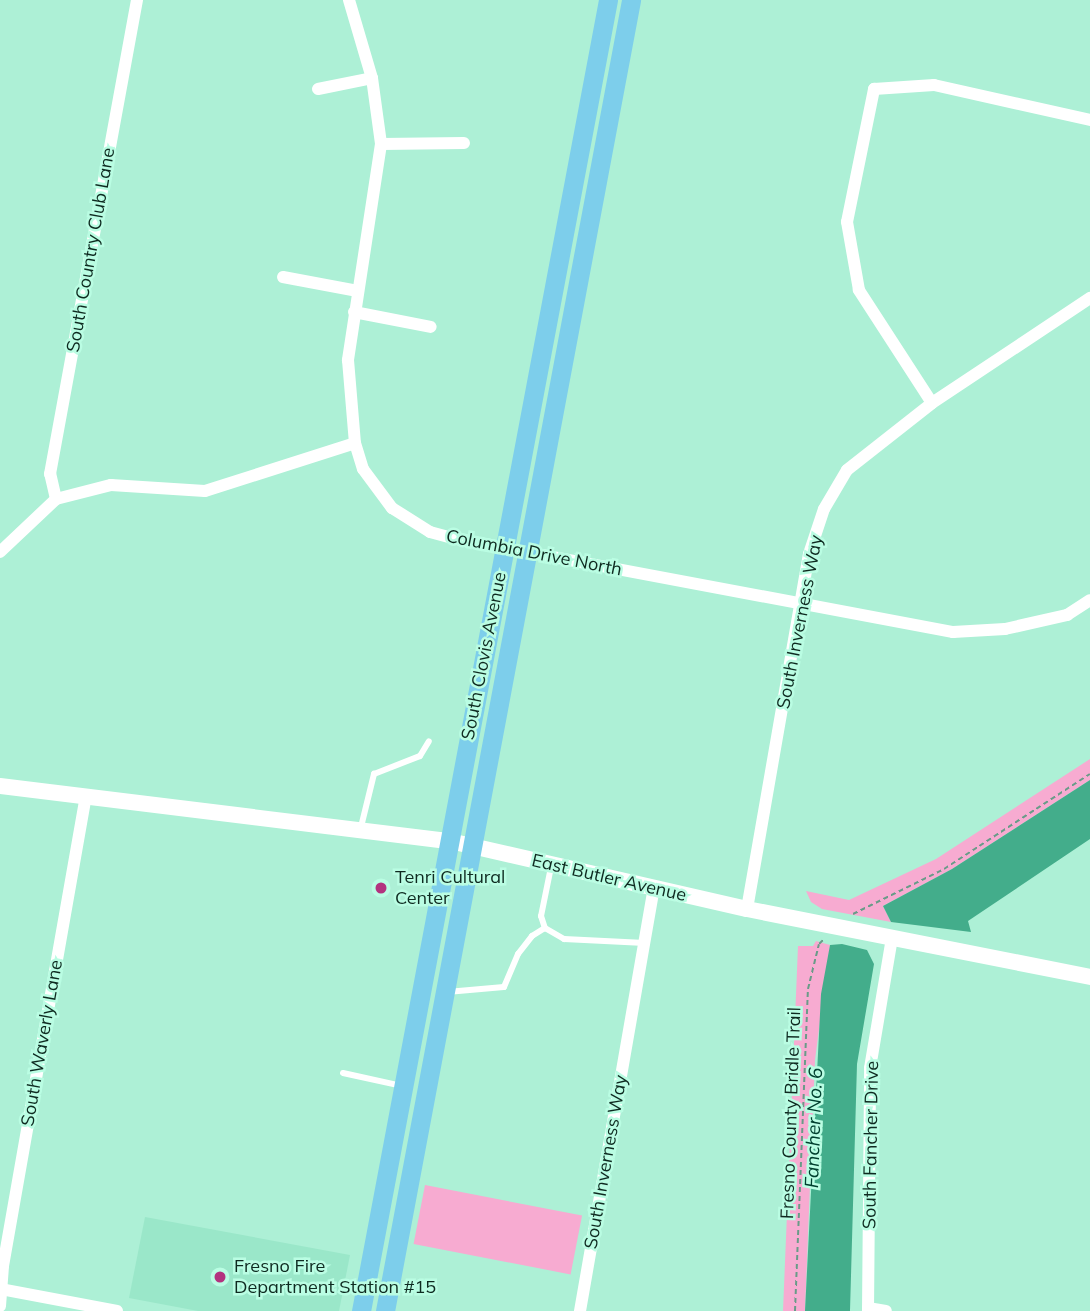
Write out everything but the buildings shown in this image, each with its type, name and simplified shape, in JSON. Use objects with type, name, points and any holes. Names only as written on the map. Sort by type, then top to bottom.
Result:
[{"type":"main road","name":"South Clovis Avenue","points":[[361,1311],[608,0]]},
{"type":"main road","name":"South Clovis Avenue","points":[[386,1311],[631,0]]},
{"type":"street","name":"South Country Club Lane","points":[[56,499],[50,474],[137,0]]},
{"type":"street","points":[[0,552],[56,499],[111,485],[205,491],[355,443],[348,384],[354,312],[382,144],[372,78],[349,0]]},
{"type":"street","points":[[318,89],[372,78]]},
{"type":"street","points":[[932,403],[859,290],[847,222],[874,89],[934,85],[1090,120]]},
{"type":"street","points":[[382,144],[464,144]]},
{"type":"street","points":[[283,277],[358,291]]},
{"type":"street","name":"South Inverness Way","points":[[747,909],[809,554],[824,509],[847,470],[932,403],[1090,298]]},
{"type":"street","points":[[354,312],[430,327]]},
{"type":"street","name":"Columbia Drive North","points":[[355,443],[376,490],[411,522],[452,538],[953,632],[1005,629],[1068,614],[1090,600]]},
{"type":"street","name":"East Butler Avenue","points":[[0,786],[362,827],[450,841],[747,909],[1090,976]]},
{"type":"street","name":"South Waverly Lane","points":[[0,1306],[86,796]]},
{"type":"street","name":"South Inverness Way","points":[[580,1311],[654,888]]},
{"type":"street","name":"South Fancher Drive","points":[[868,1309],[870,1068],[892,939]]},
{"type":"street","points":[[1,1289],[117,1311]]},
{"type":"street","points":[[868,1309],[886,1311]]},
{"type":"lane","points":[[362,827],[374,774],[420,756],[429,741]]},
{"type":"lane","points":[[551,866],[541,916],[545,929],[564,939],[645,943]]},
{"type":"lane","points":[[445,992],[504,987],[519,954],[532,936],[545,929]]},
{"type":"lane","points":[[344,1073],[403,1086]]},
{"type":"path","name":"Fresno County Bridle Trail","points":[[795,1311],[808,989],[819,944],[836,926],[944,869],[1090,774]]},
{"type":"shaded area","points":[[1090,759],[1090,780],[952,869],[883,906],[891,922],[822,909],[811,902],[806,891],[849,900],[936,859]]},
{"type":"shaded area","points":[[1090,780],[1090,839],[968,921],[971,932],[891,922],[883,906],[952,869]]},
{"type":"shaded area","points":[[816,941],[830,945],[815,1060],[805,1311],[783,1311],[798,946],[813,946]]},
{"type":"shaded area","points":[[842,944],[867,950],[874,964],[857,1064],[850,1311],[805,1311],[821,994],[830,945]]},
{"type":"shaded area","points":[[425,1185],[582,1216],[571,1274],[414,1244]]},
{"type":"shaded area","points":[[145,1217],[350,1255],[339,1311],[198,1311],[129,1298]]},
{"type":"place","name":"Tenri Cultural Center","points":[[381,888]]},
{"type":"place","name":"Fresno Fire Department Station #15","points":[[220,1277]]},
{"type":"water label","name":"Fancher No. 6","points":[[814,1128]]}]
